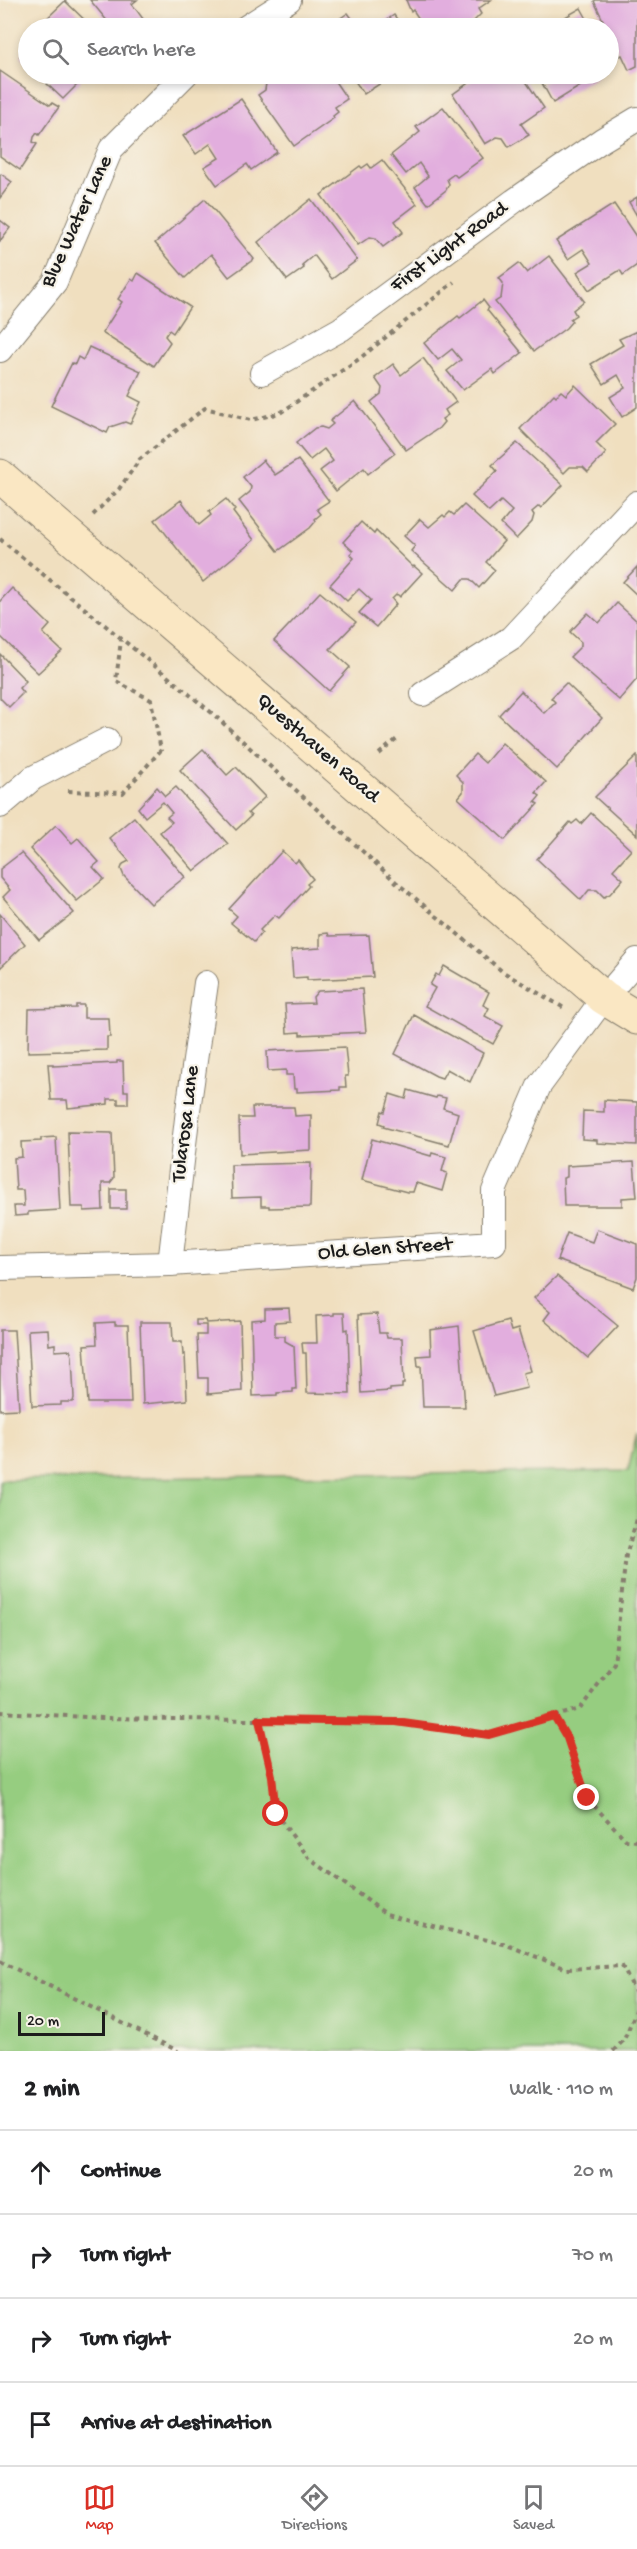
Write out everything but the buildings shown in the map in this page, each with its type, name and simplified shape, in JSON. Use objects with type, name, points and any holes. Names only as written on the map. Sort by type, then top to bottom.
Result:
[{"type":"street","points":[[261,18],[289,0]]},
{"type":"street","name":"Blue Water Lane","points":[[0,350],[55,282],[111,149],[176,84]]},
{"type":"street","name":"First Light Road","points":[[262,373],[340,329],[514,201],[602,140],[637,119]]},
{"type":"street","name":"Questhaven Road","points":[[0,476],[595,1010],[637,1018]]},
{"type":"street","points":[[423,694],[511,638],[637,503]]},
{"type":"street","points":[[0,806],[33,778],[107,740]]},
{"type":"street","points":[[595,1010],[637,960]]},
{"type":"street","name":"Tularosa Lane","points":[[170,1264],[206,983]]},
{"type":"street","name":"Old Glen Street","points":[[0,1268],[170,1264],[494,1243],[494,1191],[539,1086],[595,1010]]},
{"type":"path","points":[[0,539],[212,713],[396,882],[494,964],[595,1010]]},
{"type":"path","points":[[379,754],[397,739]]},
{"type":"path","points":[[0,1712],[102,1718],[396,1722],[489,1735],[580,1709],[614,1662],[626,1555],[637,1519]]},
{"type":"path","points":[[258,1714],[272,1776],[276,1814],[309,1858],[386,1914],[507,1945],[567,1969],[622,1966],[637,1995]]},
{"type":"path","points":[[554,1716],[567,1738],[587,1798],[626,1840],[637,1841]]},
{"type":"path","points":[[0,1961],[178,2051]]},
{"type":"path","points":[[613,2051],[624,2040],[637,2008]]},
{"type":"green space","points":[[637,1433],[637,2051],[0,2051],[0,1480],[628,1471]]},
{"type":"route","points":[[276,1814],[272,1776],[259,1720],[396,1722],[489,1735],[554,1716],[567,1738],[587,1798]]}]
